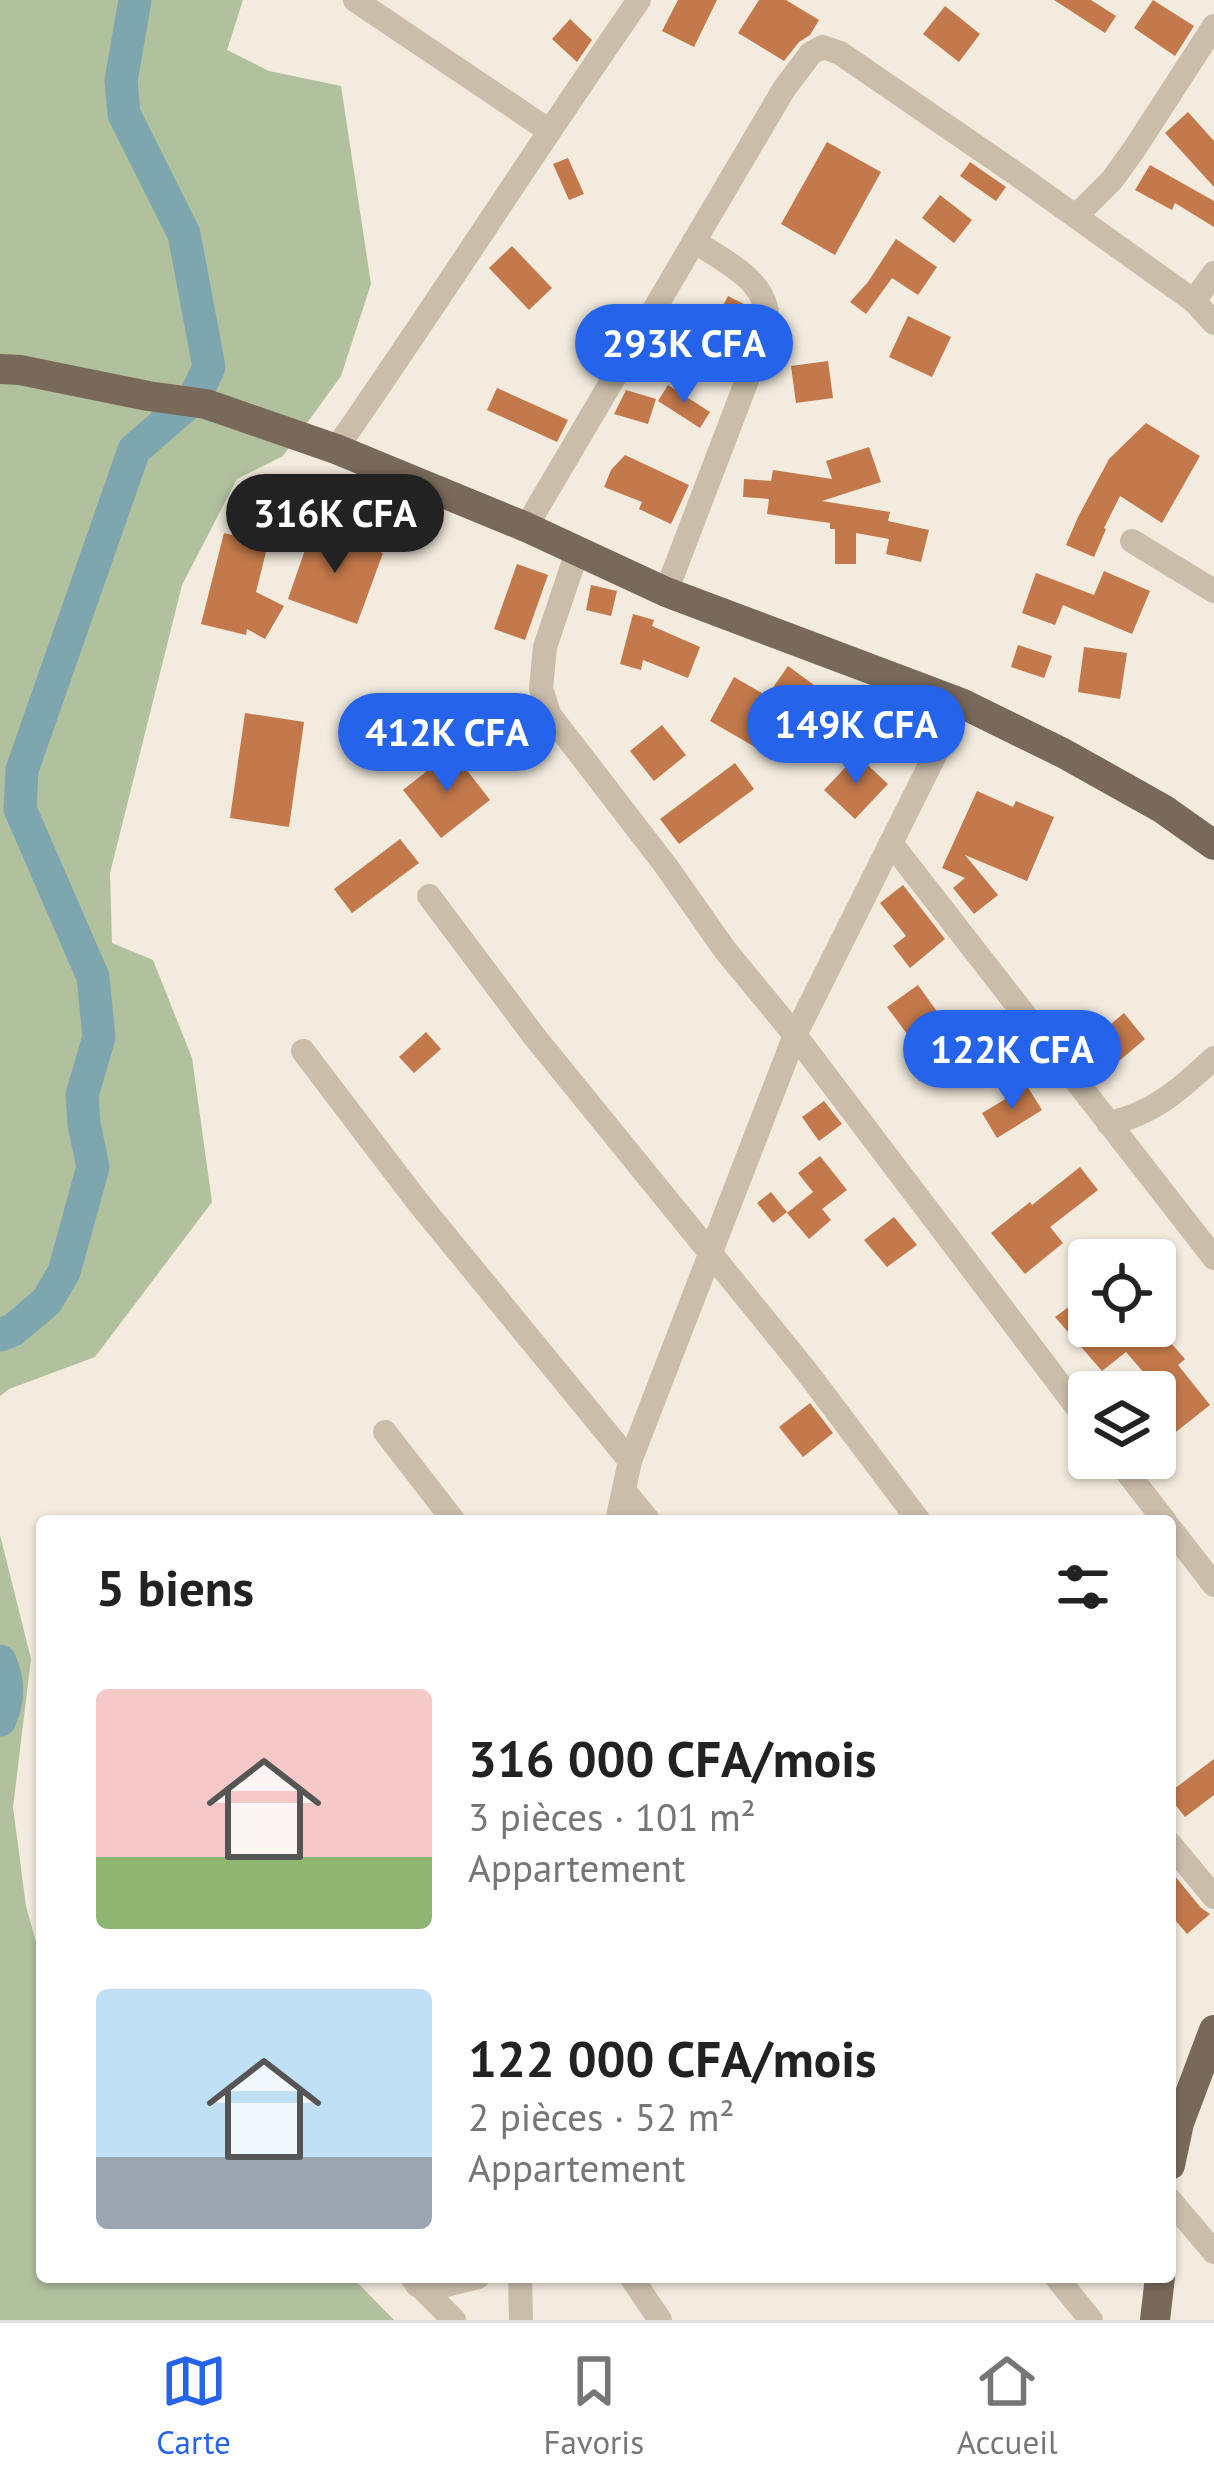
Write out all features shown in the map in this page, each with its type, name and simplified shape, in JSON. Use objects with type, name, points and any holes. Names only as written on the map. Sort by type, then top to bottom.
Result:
[{"type":"main road","points":[[0,369],[206,404],[336,449],[526,527],[666,592],[961,703],[1064,753],[1214,844]]},
{"type":"main road","points":[[1176,2137],[1214,2030]]},
{"type":"main road","points":[[1154,2320],[1159,2283]]},
{"type":"street","points":[[355,0],[548,130]]},
{"type":"street","points":[[336,449],[639,0]]},
{"type":"street","points":[[1076,216],[1136,148],[1214,26]]},
{"type":"street","points":[[526,527],[784,89],[811,53],[823,47],[840,53],[1076,216],[1195,301],[1214,323]]},
{"type":"street","points":[[666,592],[769,315],[765,299],[751,280],[694,241]]},
{"type":"street","points":[[1195,301],[1214,273]]},
{"type":"street","points":[[1132,541],[1214,591]]},
{"type":"street","points":[[577,552],[545,647],[541,688],[549,714],[1068,1395]]},
{"type":"street","points":[[619,1515],[630,1461],[795,1035],[961,703]]},
{"type":"street","points":[[891,843],[1214,1258]]},
{"type":"street","points":[[429,896],[534,1036],[807,1372],[915,1515]]},
{"type":"street","points":[[303,1051],[417,1201],[630,1461]]},
{"type":"street","points":[[1108,1123],[1124,1120],[1176,1093],[1214,1058]]},
{"type":"street","points":[[385,1432],[449,1515]]},
{"type":"street","points":[[1132,1479],[1159,1515]]},
{"type":"street","points":[[625,1492],[644,1515]]},
{"type":"street","points":[[1176,1536],[1214,1585]]},
{"type":"street","points":[[1176,1851],[1214,1897]]},
{"type":"street","points":[[1176,2207],[1214,2252]]},
{"type":"street","points":[[416,2283],[454,2320]]},
{"type":"street","points":[[520,2283],[521,2320]]},
{"type":"street","points":[[635,2283],[660,2320]]},
{"type":"street","points":[[1062,2283],[1091,2320]]},
{"type":"green space","points":[[0,0],[243,0],[227,50],[269,71],[341,86],[371,284],[341,376],[283,456],[237,479],[182,585],[110,873],[112,943],[153,960],[192,1058],[212,1202],[95,1357],[0,1396]]},
{"type":"green space","points":[[0,1535],[31,1659],[13,1807],[26,1906],[36,1942],[36,2283],[358,2283],[394,2320],[0,2320]]},
{"type":"building","points":[[678,0],[717,0],[694,47],[662,31]]},
{"type":"building","points":[[759,0],[786,0],[819,20],[784,61],[738,33]]},
{"type":"building","points":[[1054,0],[1091,0],[1116,16],[1105,33]]},
{"type":"building","points":[[1153,0],[1194,26],[1175,56],[1134,28]]},
{"type":"building","points":[[945,6],[980,34],[959,62],[923,34]]},
{"type":"building","points":[[570,19],[592,40],[577,62],[552,39]]},
{"type":"building","points":[[1188,112],[1214,141],[1214,187],[1165,133]]},
{"type":"building","points":[[827,142],[881,172],[835,255],[781,224]]},
{"type":"building","points":[[568,158],[584,194],[569,200],[553,164]]},
{"type":"building","points":[[970,162],[1006,187],[996,201],[960,176]]},
{"type":"building","points":[[1150,165],[1214,201],[1214,227],[1175,203],[1172,210],[1135,190]]},
{"type":"building","points":[[940,195],[972,220],[954,243],[922,218]]},
{"type":"building","points":[[896,239],[937,267],[918,295],[892,278],[866,314],[850,302]]},
{"type":"building","points":[[512,246],[552,288],[529,310],[489,268]]},
{"type":"building","points":[[728,296],[748,306],[750,314],[733,355],[704,342]]},
{"type":"building","points":[[908,316],[951,337],[932,377],[889,357]]},
{"type":"building","points":[[828,361],[833,398],[796,403],[791,366]]},
{"type":"building","points":[[668,385],[710,412],[700,428],[658,401]]},
{"type":"building","points":[[497,388],[568,420],[557,442],[487,410]]},
{"type":"building","points":[[626,390],[656,399],[648,424],[614,414]]},
{"type":"building","points":[[1146,423],[1200,456],[1162,523],[1120,496],[1094,557],[1066,545],[1109,459]]},
{"type":"building","points":[[869,447],[881,482],[822,501],[890,512],[888,521],[929,530],[921,562],[886,554],[889,539],[856,533],[856,564],[835,564],[835,529],[830,529],[830,523],[767,514],[769,499],[743,497],[744,479],[771,481],[773,470],[832,479],[826,461]]},
{"type":"building","points":[[625,455],[689,485],[671,524],[639,509],[642,502],[604,487]]},
{"type":"building","points":[[313,527],[383,553],[357,624],[288,599]]},
{"type":"building","points":[[224,533],[268,544],[256,592],[284,606],[265,639],[247,629],[246,635],[201,624]]},
{"type":"building","points":[[517,564],[548,575],[525,640],[494,629]]},
{"type":"building","points":[[1104,571],[1150,591],[1132,634],[1063,605],[1055,625],[1022,613],[1036,573],[1094,595]]},
{"type":"building","points":[[591,585],[617,591],[611,616],[586,610]]},
{"type":"building","points":[[633,614],[654,620],[652,626],[700,647],[688,678],[643,660],[641,670],[620,664]]},
{"type":"building","points":[[1018,645],[1052,656],[1044,678],[1011,667]]},
{"type":"building","points":[[1084,647],[1127,653],[1120,699],[1078,692]]},
{"type":"building","points":[[788,666],[814,685],[791,715],[796,717],[781,749],[759,739],[755,747],[710,721],[734,677],[767,696]]},
{"type":"building","points":[[889,707],[910,728],[889,748],[868,728]]},
{"type":"building","points":[[523,710],[537,727],[497,759],[483,741]]},
{"type":"building","points":[[245,713],[304,722],[289,827],[230,818]]},
{"type":"building","points":[[662,725],[686,755],[654,781],[630,751]]},
{"type":"building","points":[[452,751],[490,800],[441,838],[403,790]]},
{"type":"building","points":[[857,755],[888,784],[855,819],[824,790]]},
{"type":"building","points":[[735,763],[754,789],[679,844],[660,819]]},
{"type":"building","points":[[977,791],[1013,807],[1016,801],[1054,817],[1027,881],[965,855],[998,895],[974,914],[953,888],[965,878],[942,868]]},
{"type":"building","points":[[400,839],[419,863],[352,913],[334,889]]},
{"type":"building","points":[[903,885],[945,939],[910,968],[893,946],[906,936],[880,903]]},
{"type":"building","points":[[918,985],[946,1024],[916,1046],[887,1007]]},
{"type":"building","points":[[1124,1013],[1145,1039],[1107,1071],[1086,1045]]},
{"type":"building","points":[[426,1032],[441,1049],[414,1073],[399,1057]]},
{"type":"building","points":[[1027,1086],[1042,1110],[997,1138],[982,1113]]},
{"type":"building","points":[[824,1101],[842,1124],[819,1141],[802,1117]]},
{"type":"building","points":[[820,1156],[847,1190],[822,1209],[831,1220],[809,1239],[787,1213],[813,1192],[798,1173]]},
{"type":"building","points":[[1080,1167],[1098,1190],[1050,1227],[1063,1243],[1025,1274],[991,1233]]},
{"type":"building","points":[[771,1192],[787,1212],[773,1223],[757,1203]]},
{"type":"building","points":[[894,1217],[917,1245],[887,1267],[864,1240]]},
{"type":"building","points":[[1068,1307],[1068,1332],[1055,1317]]},
{"type":"building","points":[[1081,1347],[1174,1347],[1185,1359],[1178,1365],[1210,1405],[1176,1432],[1176,1371],[1142,1371],[1126,1352],[1102,1371]]},
{"type":"building","points":[[810,1403],[833,1433],[803,1457],[779,1427]]},
{"type":"building","points":[[1214,1759],[1214,1795],[1185,1817],[1176,1806],[1176,1788]]},
{"type":"building","points":[[1176,1877],[1210,1914],[1187,1934],[1176,1921]]},
{"type":"waterway","points":[[0,1335],[47,1301],[64,1272],[93,1167],[82,1095],[99,1037],[93,977],[20,809],[22,770],[134,450],[195,397],[209,367],[184,234],[124,114],[121,81],[135,0]]},
{"type":"waterway","points":[[0,1661],[7,1690],[0,1720]]}]
